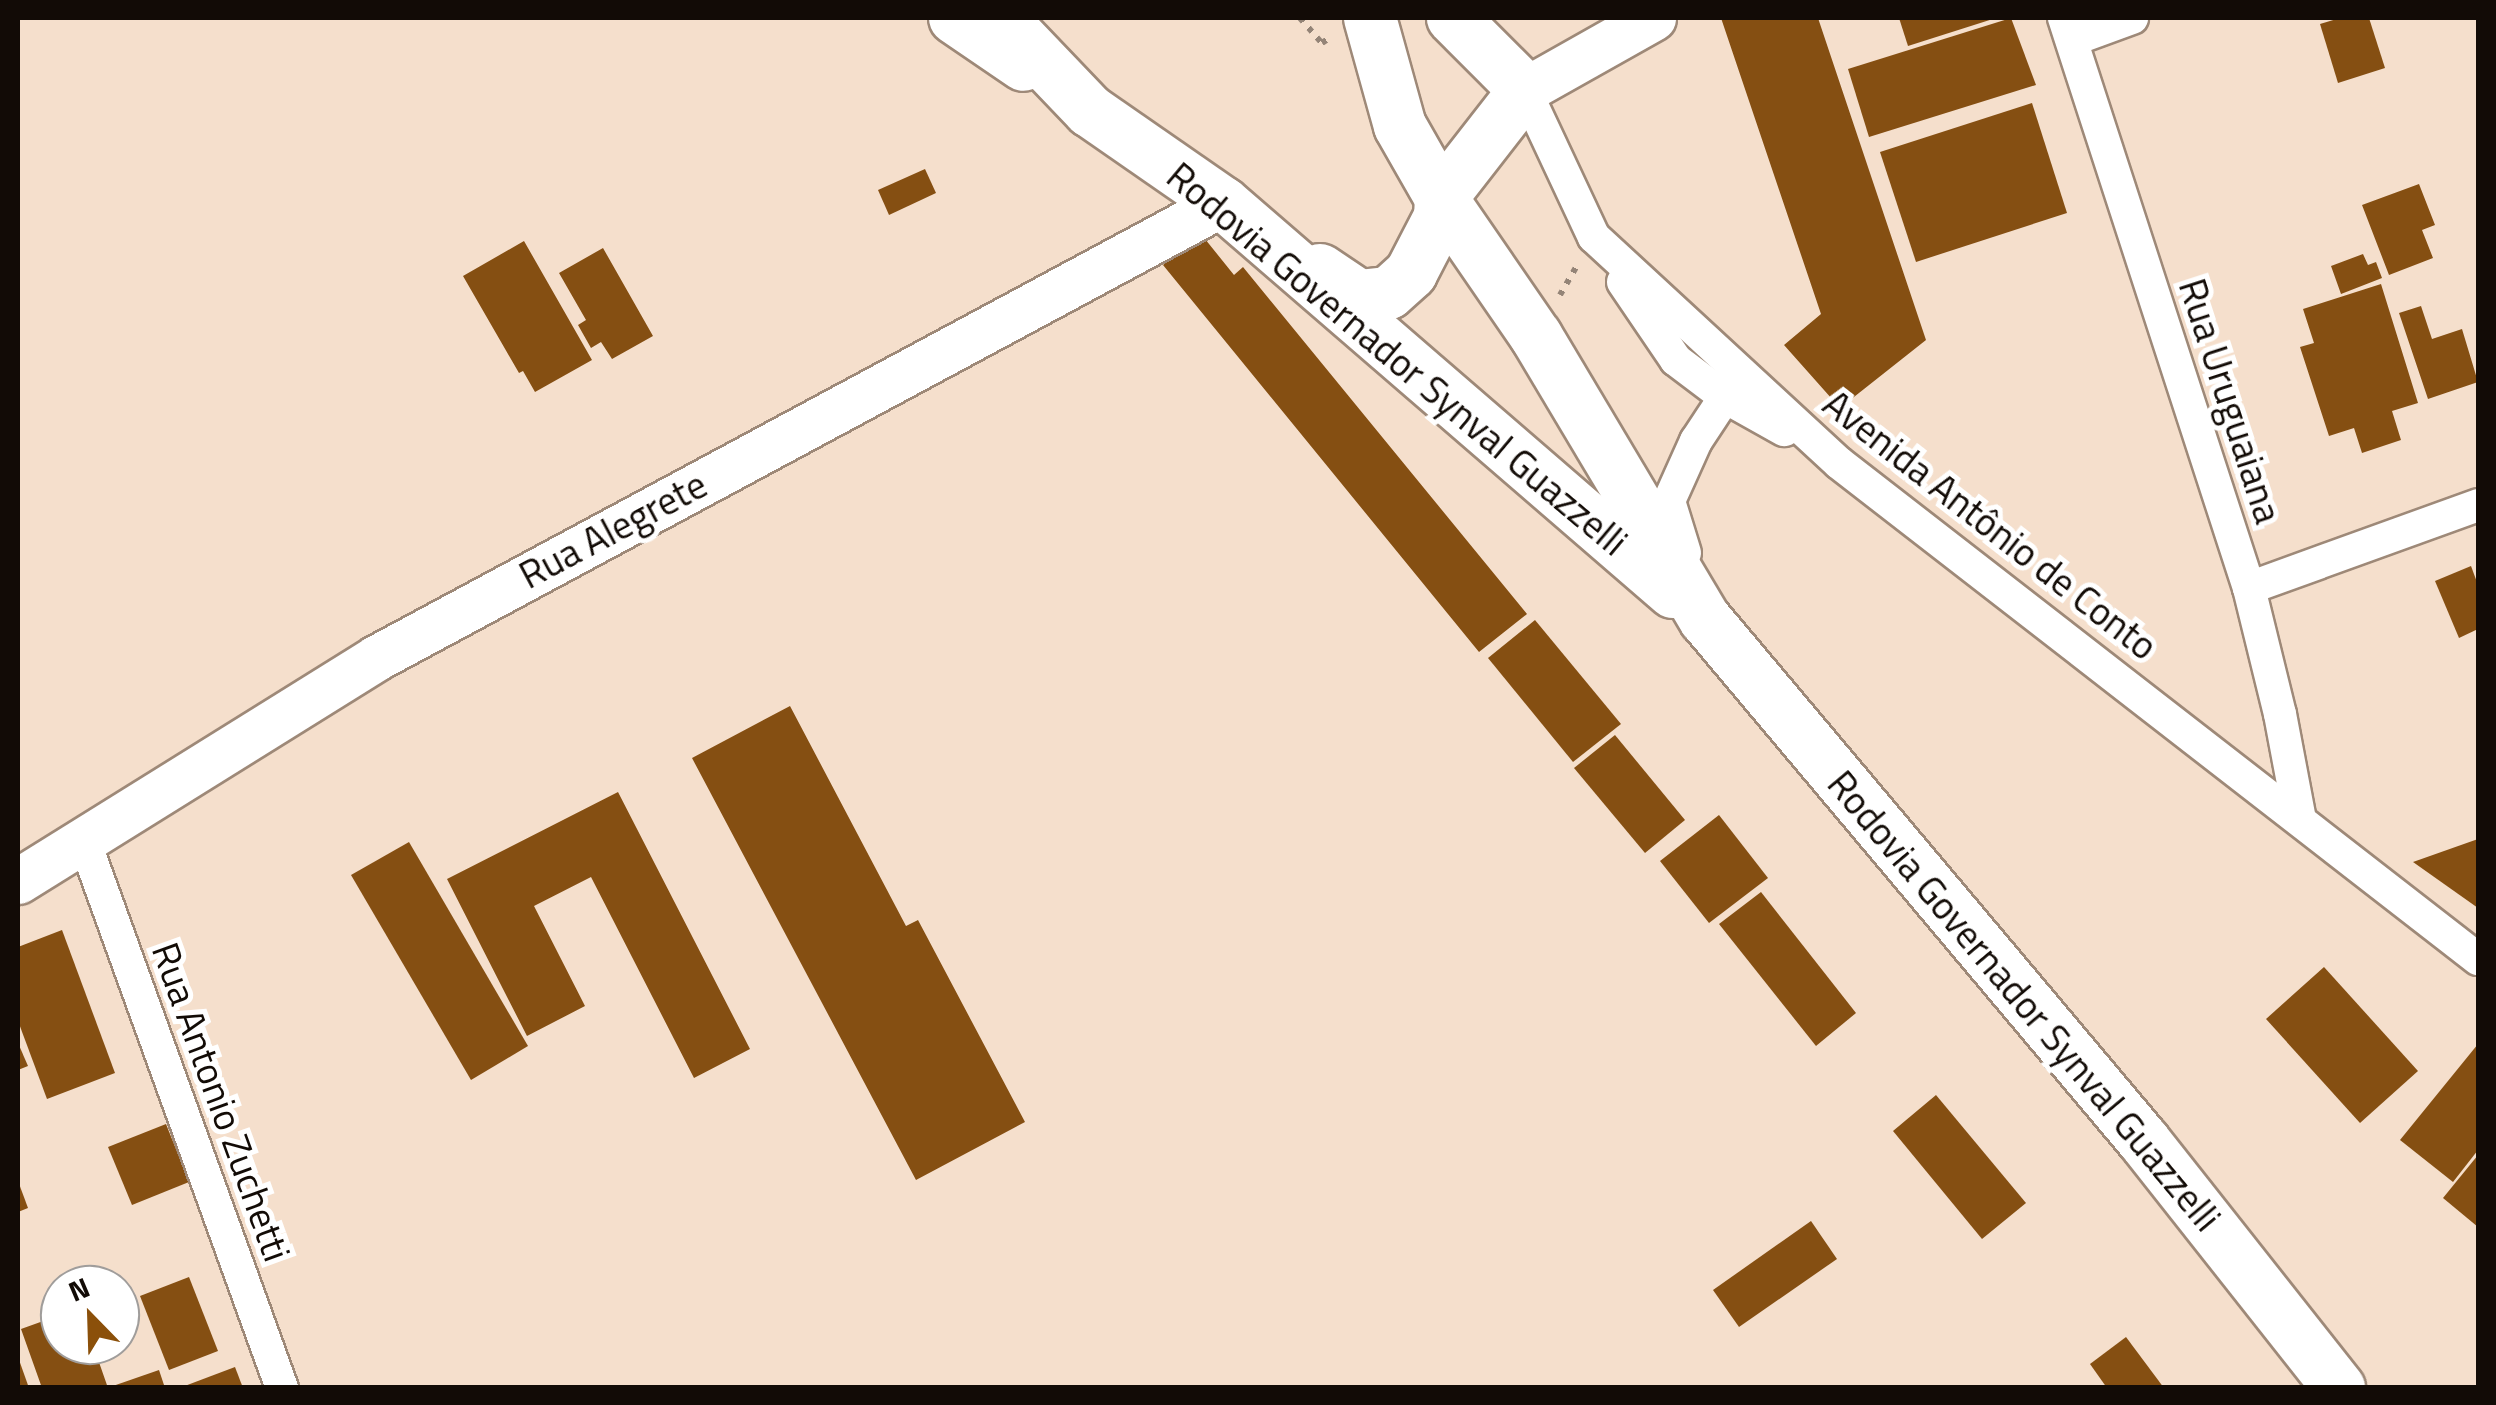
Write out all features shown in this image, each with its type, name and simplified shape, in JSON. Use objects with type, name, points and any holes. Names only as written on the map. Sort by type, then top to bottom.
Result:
[{"type":"main road","points":[[955,18],[1090,111]]},
{"type":"main road","name":"Rodovia Governador Synval Guazzelli","points":[[1001,18],[1090,111],[1223,204],[1705,619],[2144,1140],[2339,1388]]},
{"type":"main road","name":"Rodovia Governador Synval Guazzelli","points":[[1370,18],[1400,126],[1440,198],[1536,336],[1705,619]]},
{"type":"main road","points":[[1223,204],[1359,296],[1388,293],[1410,274],[1440,217],[1440,198],[1525,90],[1453,18]]},
{"type":"street","points":[[1525,90],[1653,18]]},
{"type":"street","points":[[2068,29],[2132,18]]},
{"type":"street","name":"Rua Uruguaiana","points":[[2068,29],[2248,588],[2280,714],[2299,816]]},
{"type":"street","name":"Avenida Antônio de Conto","points":[[1525,90],[1594,237],[1839,463],[2299,816],[2478,959]]},
{"type":"street","name":"Rua Alegrete","points":[[18,881],[85,843],[376,658],[1223,204]]},
{"type":"street","points":[[1594,237],[1676,360],[1724,397],[1839,463]]},
{"type":"street","points":[[1705,619],[1669,501],[1696,441],[1724,397]]},
{"type":"street","points":[[2248,588],[2478,505]]},
{"type":"street","name":"Rua Antonio Zuchetti","points":[[85,843],[282,1388]]},
{"type":"building","points":[[1721,18],[1818,18],[1926,340],[1840,408],[1784,345],[1821,314]]},
{"type":"building","points":[[1899,18],[1996,18],[1908,46]]},
{"type":"building","points":[[2011,18],[2036,85],[1869,137],[1848,69]]},
{"type":"building","points":[[2340,18],[2369,18],[2385,68],[2338,83],[2320,24]]},
{"type":"building","points":[[2032,103],[2067,213],[1916,262],[1880,152]]},
{"type":"building","points":[[925,169],[936,193],[889,215],[878,190]]},
{"type":"building","points":[[2419,184],[2435,225],[2422,230],[2433,258],[2389,275],[2362,205]]},
{"type":"building","points":[[1201,234],[1234,275],[1243,267],[1527,614],[1479,652],[1163,265]]},
{"type":"building","points":[[524,241],[592,360],[535,392],[523,371],[519,373],[463,276]]},
{"type":"building","points":[[603,248],[653,336],[612,359],[601,342],[591,348],[578,325],[586,320],[559,273]]},
{"type":"building","points":[[2363,254],[2368,265],[2376,262],[2382,278],[2341,294],[2331,266]]},
{"type":"building","points":[[2381,284],[2418,403],[2392,411],[2401,440],[2362,453],[2354,428],[2329,436],[2300,347],[2314,343],[2303,309]]},
{"type":"building","points":[[2421,306],[2432,339],[2462,329],[2478,382],[2428,399],[2399,313]]},
{"type":"building","points":[[2471,566],[2478,585],[2478,629],[2459,638],[2435,581]]},
{"type":"building","points":[[1535,620],[1621,724],[1573,762],[1488,658]]},
{"type":"building","points":[[790,706],[906,926],[918,920],[1025,1122],[916,1180],[692,758]]},
{"type":"building","points":[[1615,735],[1685,820],[1645,853],[1574,768]]},
{"type":"building","points":[[618,792],[750,1049],[694,1078],[591,877],[534,906],[585,1006],[527,1036],[447,879]]},
{"type":"building","points":[[1719,815],[1768,878],[1709,923],[1660,861]]},
{"type":"building","points":[[2478,839],[2478,908],[2413,862]]},
{"type":"building","points":[[409,842],[528,1046],[471,1080],[351,875]]},
{"type":"building","points":[[1761,892],[1856,1013],[1816,1046],[1719,924]]},
{"type":"building","points":[[62,930],[115,1073],[47,1099],[18,1021],[18,947]]},
{"type":"building","points":[[2324,967],[2418,1071],[2360,1123],[2266,1019]]},
{"type":"building","points":[[18,1043],[28,1066],[18,1070]]},
{"type":"building","points":[[2478,1044],[2478,1150],[2453,1182],[2400,1140]]},
{"type":"building","points":[[1936,1095],[2026,1203],[1982,1239],[1893,1131]]},
{"type":"building","points":[[166,1124],[189,1182],[132,1205],[108,1147]]},
{"type":"building","points":[[2478,1155],[2478,1227],[2443,1198]]},
{"type":"building","points":[[18,1181],[28,1208],[18,1212]]},
{"type":"building","points":[[1811,1221],[1837,1259],[1739,1327],[1713,1290]]},
{"type":"building","points":[[189,1277],[218,1351],[169,1370],[140,1296]]},
{"type":"building","points":[[40,1322],[40,1365],[100,1365],[108,1388],[42,1388],[21,1329]]},
{"type":"building","points":[[2126,1337],[2164,1388],[2107,1388],[2090,1364]]},
{"type":"building","points":[[18,1357],[29,1388],[18,1388]]},
{"type":"building","points":[[235,1367],[243,1388],[182,1388],[182,1387]]},
{"type":"building","points":[[159,1370],[165,1388],[110,1388],[110,1387]]}]
